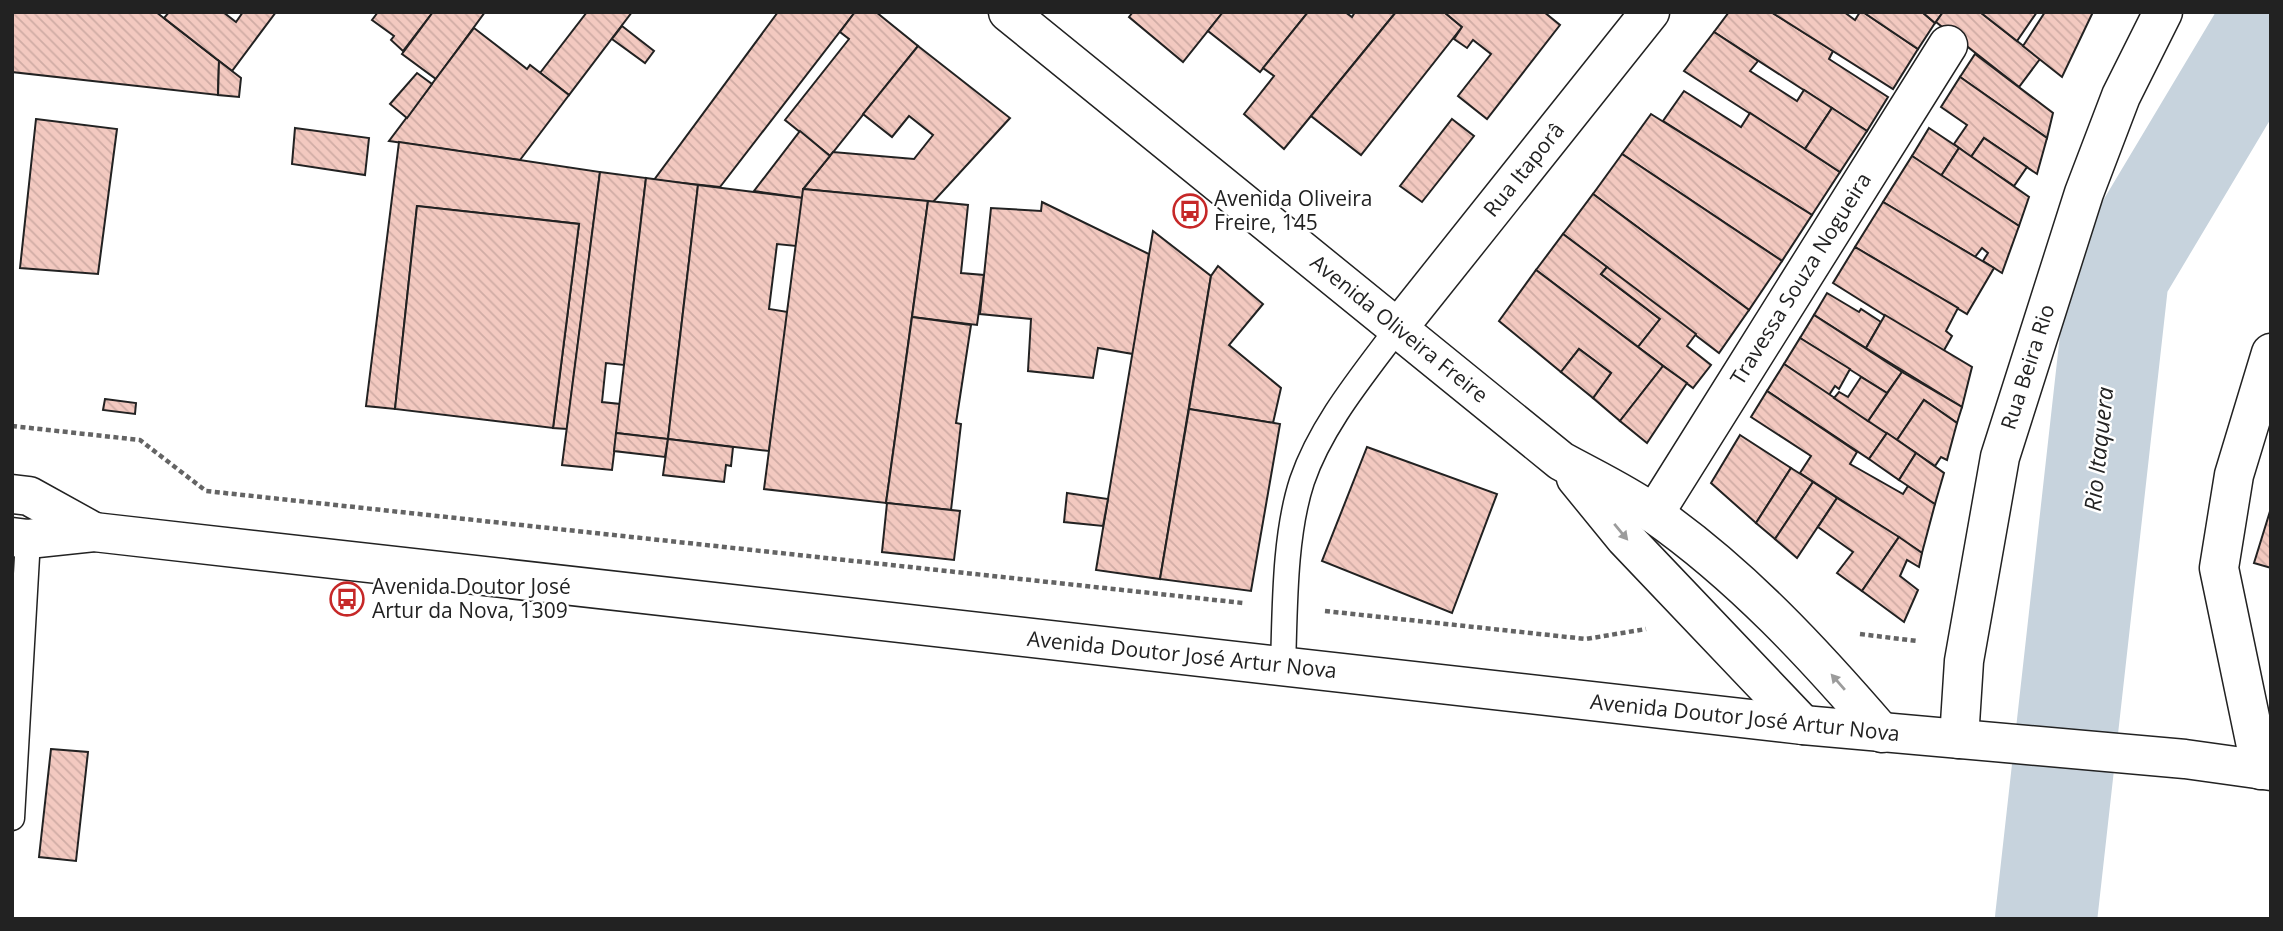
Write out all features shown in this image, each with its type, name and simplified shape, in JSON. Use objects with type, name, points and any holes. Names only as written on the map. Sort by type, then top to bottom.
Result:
[{"type":"street","name":"Avenida Oliveira Freire","points":[[1008,12],[1562,461],[1654,514],[1738,580],[1825,667],[1882,733]]},
{"type":"street","name":"Rua Itaporâ","points":[[1398,328],[1650,12]]},
{"type":"street","name":"Rua Beira Rio","points":[[1959,739],[1964,661],[2000,457],[2084,193],[2121,96],[2163,12]]},
{"type":"street","name":"Travessa Souza Nogueira","points":[[1654,514],[1948,45]]},
{"type":"street","points":[[2266,771],[2219,568],[2234,475],[2271,353]]},
{"type":"street","name":"Avenida Oliveira Freire","points":[[1562,461],[1625,538],[1803,725]]},
{"type":"street","name":"Avenida Doutor José Artur Nova","points":[[12,494],[29,496],[94,532]]},
{"type":"street","name":"Avenida Doutor José Artur Nova","points":[[20,538],[94,532],[1803,725],[2185,759],[2266,771]]},
{"type":"lane","points":[[1283,667],[1290,538],[1302,481],[1327,428],[1362,374],[1398,328]]},
{"type":"lane","points":[[12,818],[20,538]]},
{"type":"path","points":[[12,426],[140,440],[206,491],[1586,639],[1653,628]]},
{"type":"building","points":[[12,12],[156,12],[219,61],[218,95],[12,72]]},
{"type":"building","points":[[169,12],[223,12],[236,22],[243,12],[276,12],[232,71],[164,18]]},
{"type":"building","points":[[378,12],[433,12],[403,51],[391,40],[394,36],[372,20]]},
{"type":"building","points":[[433,12],[485,12],[436,79],[402,54]]},
{"type":"building","points":[[587,12],[632,12],[569,95],[540,73]]},
{"type":"building","points":[[778,12],[855,12],[720,187],[654,180]]},
{"type":"building","points":[[855,12],[876,12],[918,46],[830,156],[785,120],[849,39],[840,32]]},
{"type":"building","points":[[1133,12],[1223,12],[1183,62],[1129,17]]},
{"type":"building","points":[[1223,12],[1308,12],[1260,72],[1208,31]]},
{"type":"building","points":[[1308,12],[1345,12],[1352,17],[1355,12],[1396,12],[1284,149],[1244,114],[1274,76],[1263,68]]},
{"type":"building","points":[[1396,12],[1444,12],[1462,27],[1361,155],[1311,116]]},
{"type":"building","points":[[1444,12],[1544,12],[1560,25],[1487,119],[1458,96],[1491,54],[1473,40],[1467,48],[1454,39],[1462,27]]},
{"type":"building","points":[[1729,12],[1771,12],[1833,51],[1829,59],[1888,97],[1867,131],[1714,32]]},
{"type":"building","points":[[1771,12],[1844,12],[1855,20],[1860,12],[1863,12],[1918,49],[1893,89]]},
{"type":"building","points":[[1863,12],[1922,12],[1935,23],[1918,49]]},
{"type":"building","points":[[1922,12],[1943,12],[1935,23]]},
{"type":"building","points":[[1943,12],[1980,12],[2040,59],[2019,87],[1936,22]]},
{"type":"building","points":[[1980,12],[2037,12],[2017,41]]},
{"type":"building","points":[[2045,12],[2093,12],[2062,77],[2023,46]]},
{"type":"building","points":[[622,26],[654,51],[645,63],[612,39]]},
{"type":"building","points":[[474,28],[527,69],[530,65],[569,95],[520,160],[389,141]]},
{"type":"building","points":[[1714,32],[1758,61],[1750,71],[1797,101],[1804,90],[1832,108],[1805,149],[1684,71]]},
{"type":"building","points":[[918,46],[1010,118],[933,202],[803,189],[833,152],[914,159],[933,135],[909,116],[892,137],[863,114]]},
{"type":"building","points":[[1975,54],[2053,113],[2047,138],[1960,77]]},
{"type":"building","points":[[219,61],[241,78],[239,97],[218,95]]},
{"type":"building","points":[[417,73],[432,84],[407,118],[390,104]]},
{"type":"building","points":[[1960,77],[2047,138],[2037,174],[1984,138],[1971,157],[1954,144],[1967,125],[1941,107]]},
{"type":"building","points":[[1684,91],[1741,127],[1750,113],[1840,172],[1812,215],[1663,121]]},
{"type":"building","points":[[1832,108],[1867,131],[1840,172],[1805,149]]},
{"type":"building","points":[[1651,114],[1812,215],[1782,261],[1622,154]]},
{"type":"building","points":[[36,119],[117,129],[98,274],[20,268]]},
{"type":"building","points":[[1452,119],[1474,136],[1422,202],[1400,186]]},
{"type":"building","points":[[295,128],[369,138],[365,175],[292,164]]},
{"type":"building","points":[[1929,128],[1959,148],[1941,176],[1912,156]]},
{"type":"building","points":[[800,131],[830,156],[803,189],[803,198],[754,191]]},
{"type":"building","points":[[1984,138],[2027,167],[2014,186],[1971,157]]},
{"type":"building","points":[[399,142],[600,172],[567,429],[553,428],[579,224],[417,206],[395,409],[366,406]]},
{"type":"building","points":[[1959,148],[2029,197],[2019,226],[1941,176]]},
{"type":"building","points":[[1622,154],[1782,261],[1749,310],[1593,194]]},
{"type":"building","points":[[1912,156],[2019,226],[2002,273],[1983,261],[1988,253],[1982,248],[1975,257],[1883,202]]},
{"type":"building","points":[[600,172],[646,178],[624,365],[606,363],[602,402],[620,404],[612,470],[562,465]]},
{"type":"building","points":[[646,178],[698,185],[668,439],[616,433]]},
{"type":"building","points":[[698,185],[803,198],[796,246],[777,244],[769,309],[788,312],[769,451],[668,439]]},
{"type":"building","points":[[803,189],[928,201],[886,503],[764,489]]},
{"type":"building","points":[[1593,194],[1749,310],[1719,353],[1563,234]]},
{"type":"building","points":[[928,201],[968,205],[961,273],[984,275],[977,325],[912,317]]},
{"type":"building","points":[[1042,202],[1149,254],[1133,354],[1098,348],[1093,378],[1028,371],[1031,319],[980,314],[991,208],[1041,211]]},
{"type":"building","points":[[1883,202],[1994,268],[1967,314],[1855,247]]},
{"type":"building","points":[[417,206],[579,224],[553,428],[395,409]]},
{"type":"building","points":[[1153,231],[1211,276],[1160,579],[1096,570]]},
{"type":"building","points":[[1563,234],[1607,267],[1601,274],[1660,319],[1638,347],[1536,270]]},
{"type":"building","points":[[1855,247],[1958,308],[1946,331],[1952,336],[1943,352],[1833,283]]},
{"type":"building","points":[[1218,266],[1263,304],[1229,345],[1281,388],[1273,423],[1189,409],[1211,276]]},
{"type":"building","points":[[1607,267],[1696,334],[1687,346],[1711,365],[1693,388],[1638,347],[1660,319],[1601,274]]},
{"type":"building","points":[[1536,270],[1663,366],[1620,421],[1593,398],[1611,373],[1579,349],[1561,372],[1499,321]]},
{"type":"building","points":[[1827,293],[1881,322],[1866,348],[1814,315]]},
{"type":"building","points":[[1814,315],[1902,372],[1887,393],[1800,338]]},
{"type":"building","points":[[1885,315],[1972,367],[1962,407],[1866,348]]},
{"type":"building","points":[[912,317],[971,325],[956,423],[961,424],[951,510],[886,503]]},
{"type":"building","points":[[1800,338],[1850,369],[1839,389],[1835,386],[1829,395],[1784,364]]},
{"type":"building","points":[[1579,349],[1611,373],[1593,398],[1561,372]]},
{"type":"building","points":[[1784,364],[1887,433],[1869,459],[1767,391]]},
{"type":"building","points":[[1663,366],[1687,383],[1647,443],[1620,421]]},
{"type":"building","points":[[1902,372],[1962,407],[1957,423],[1924,400],[1897,440],[1868,421]]},
{"type":"building","points":[[1861,377],[1887,393],[1868,421],[1834,398],[1839,392],[1848,397]]},
{"type":"building","points":[[1767,391],[1857,452],[1850,464],[1903,494],[1908,486],[1935,504],[1922,553],[1800,473],[1811,456],[1751,417]]},
{"type":"building","points":[[105,399],[136,403],[135,414],[103,410]]},
{"type":"building","points":[[1924,400],[1957,423],[1947,460],[1941,457],[1935,466],[1897,440]]},
{"type":"building","points":[[1189,409],[1280,424],[1251,591],[1160,579]]},
{"type":"building","points":[[616,433],[668,439],[665,457],[614,451]]},
{"type":"building","points":[[1887,433],[1916,453],[1899,480],[1869,459]]},
{"type":"building","points":[[1740,435],[1791,468],[1756,523],[1711,483]]},
{"type":"building","points":[[668,439],[733,447],[731,466],[726,465],[724,482],[663,475]]},
{"type":"building","points":[[1367,447],[1497,494],[1452,613],[1322,561]]},
{"type":"building","points":[[1916,453],[1944,473],[1935,504],[1899,480]]},
{"type":"building","points":[[1791,468],[1813,482],[1775,539],[1756,523]]},
{"type":"building","points":[[1813,482],[1837,498],[1797,558],[1775,539]]},
{"type":"building","points":[[1067,493],[1108,499],[1103,526],[1064,522]]},
{"type":"building","points":[[1837,498],[1899,537],[1862,591],[1837,573],[1853,552],[1818,527]]},
{"type":"building","points":[[887,503],[960,511],[954,560],[882,552]]},
{"type":"building","points":[[2271,508],[2271,568],[2254,563]]},
{"type":"building","points":[[1899,537],[1922,553],[1919,567],[1907,560],[1900,576],[1918,590],[1904,622],[1862,591]]},
{"type":"building","points":[[51,749],[88,752],[76,861],[39,857]]},
{"type":"waterway","name":"Rio Itaquera","points":[[2046,919],[2118,275],[2271,19]]},
{"type":"place","name":"Avenida Oliveira Freire, 145","points":[[1190,211]]},
{"type":"place","name":"Avenida Doutor José Artur da Nova, 1309","points":[[347,599]]}]
